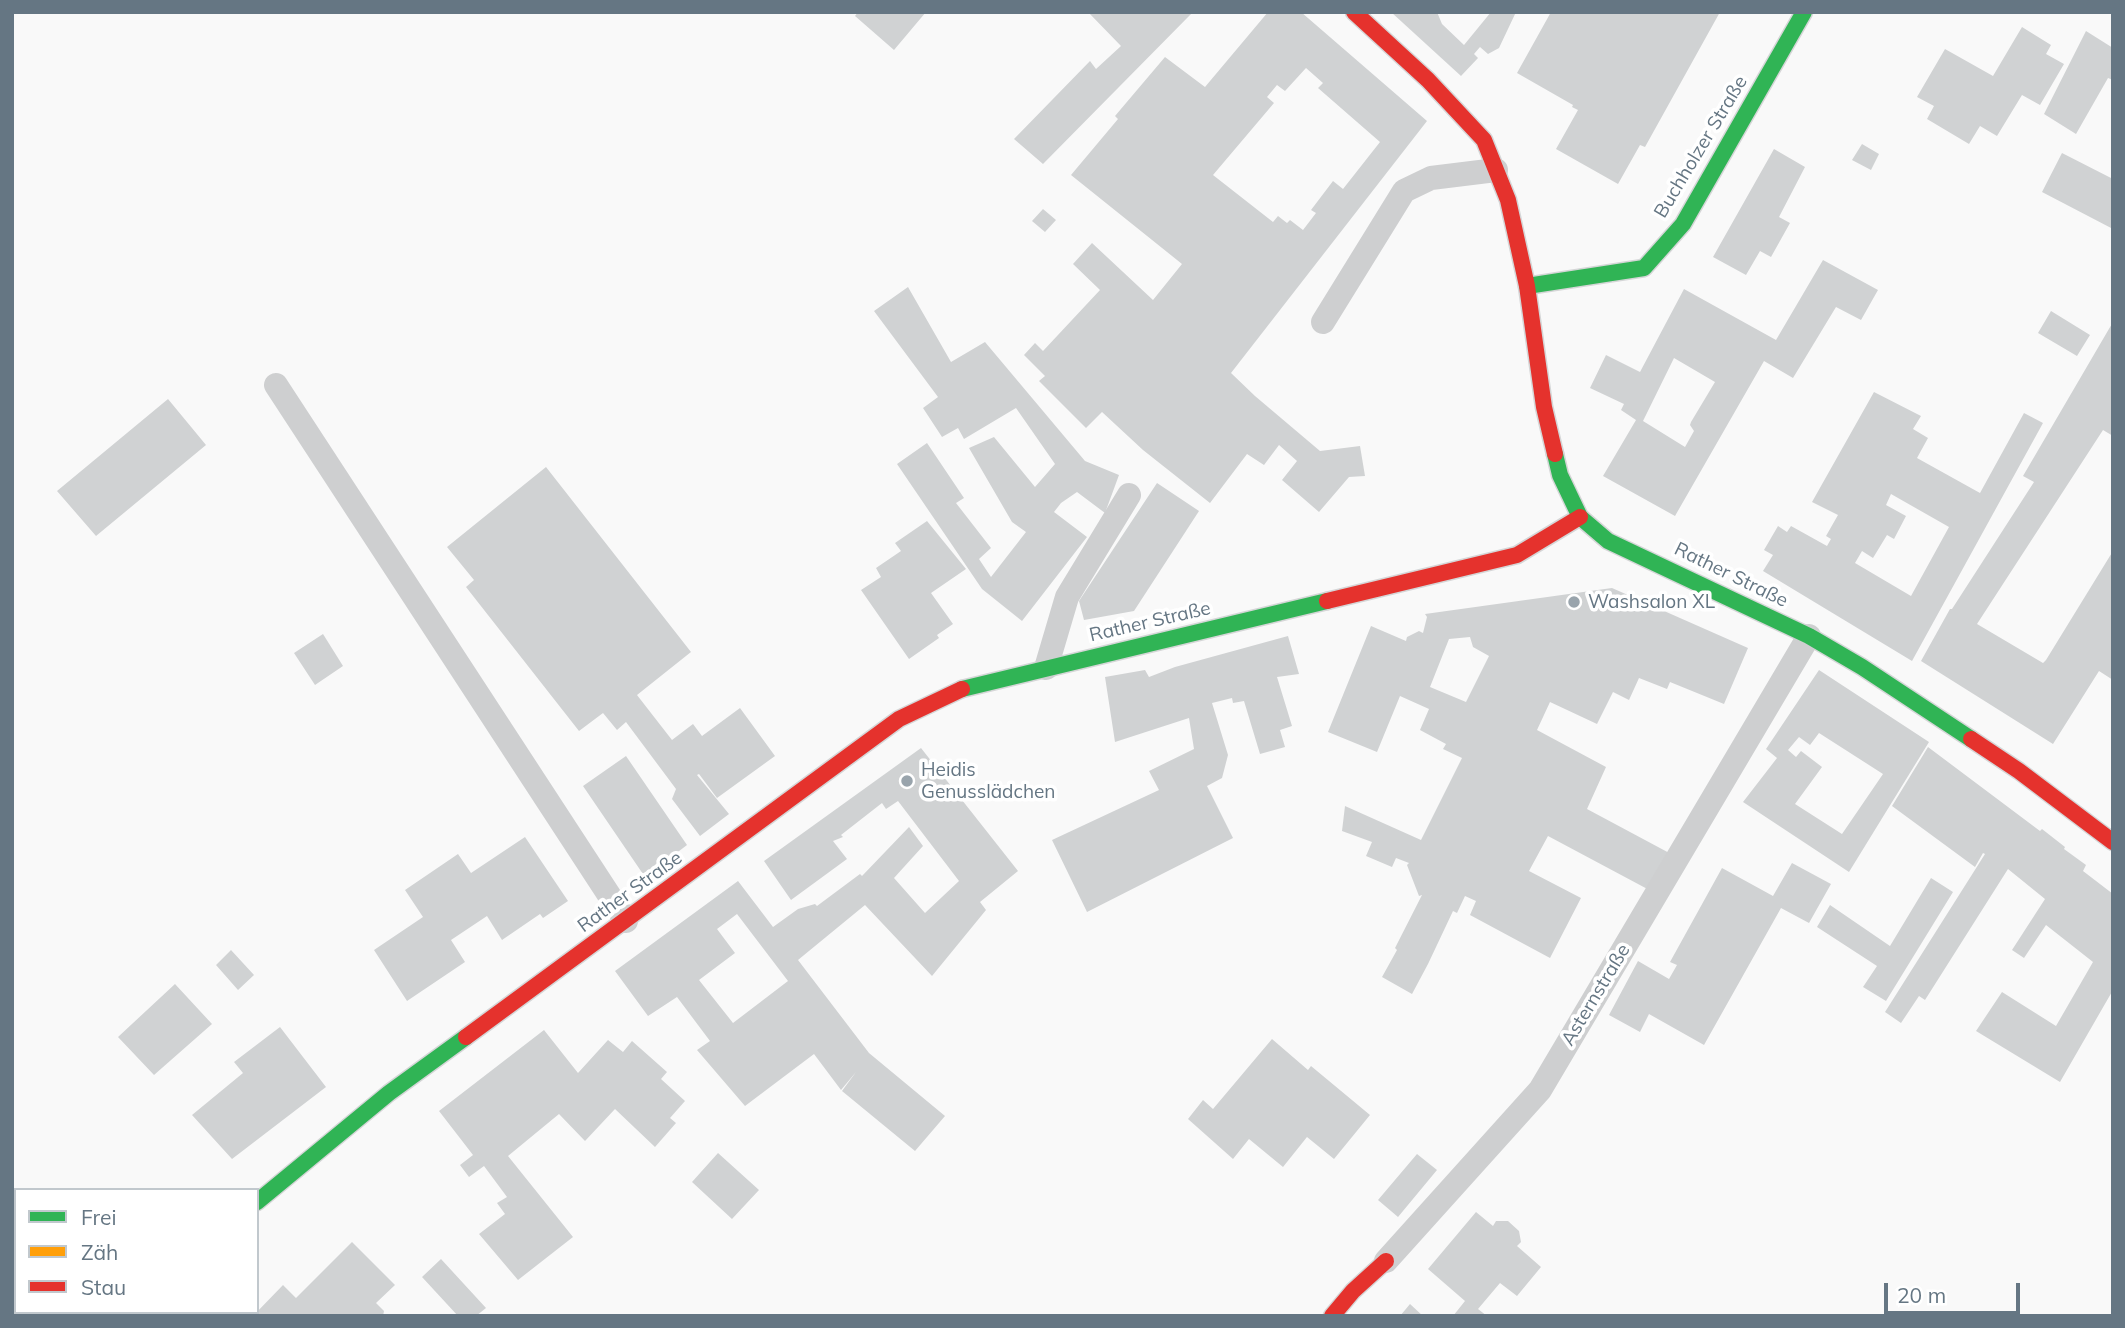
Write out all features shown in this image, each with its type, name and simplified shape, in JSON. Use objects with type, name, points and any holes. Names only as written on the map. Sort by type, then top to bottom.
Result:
[{"type":"street","points":[[1354,12],[1428,80],[1483,140],[1508,200],[1527,286],[1545,407],[1560,475],[1580,517]]},
{"type":"street","name":"Buchholzer Straße","points":[[1527,286],[1644,268],[1683,225],[1804,12]]},
{"type":"street","name":"Rather Straße","points":[[259,1200],[389,1093],[899,719],[964,688],[1517,555],[1580,517],[1608,541],[1809,636],[1862,667],[2019,771],[2113,842]]},
{"type":"street","name":"Asternstraße","points":[[1332,1316],[1353,1291],[1385,1261]]},
{"type":"lane","points":[[1322,322],[1404,191],[1431,178],[1496,170]]},
{"type":"lane","points":[[276,385],[626,921]]},
{"type":"lane","points":[[1046,668],[1067,597],[1129,495]]},
{"type":"lane","name":"Asternstraße","points":[[1385,1261],[1541,1090],[1809,636]]},
{"type":"building","points":[[858,12],[926,12],[894,50],[855,16]]},
{"type":"building","points":[[1088,12],[1193,12],[1043,164],[1014,139],[1090,61],[1096,69],[1121,46]]},
{"type":"building","points":[[1268,12],[1301,12],[1427,121],[1231,373],[1320,451],[1360,446],[1365,476],[1349,477],[1319,512],[1282,480],[1297,461],[1279,445],[1264,465],[1247,454],[1210,503],[1143,450],[1102,412],[1086,428],[1039,381],[1045,376],[1024,355],[1035,343],[1043,351],[1100,290],[1073,264],[1092,243],[1153,300],[1182,264],[1071,175],[1118,119],[1115,116],[1165,57],[1205,87]],"holes":[[[1306,68],[1323,83],[1318,88],[1380,142],[1343,189],[1333,181],[1311,210],[1316,213],[1303,230],[1290,220],[1287,223],[1278,216],[1273,222],[1213,175],[1274,103],[1267,97],[1277,85],[1285,91]]]},
{"type":"building","points":[[1391,12],[1437,12],[1442,24],[1464,45],[1491,12],[1516,12],[1499,48],[1488,54],[1480,47],[1474,54],[1478,58],[1461,76]]},
{"type":"building","points":[[1551,12],[1720,12],[1645,147],[1640,145],[1618,184],[1556,149],[1578,110],[1517,73]]},
{"type":"building","points":[[2022,27],[2051,45],[2046,54],[2064,64],[2040,105],[2022,95],[1997,136],[1980,126],[1969,144],[1927,119],[1934,106],[1917,97],[1945,49],[1993,76]]},
{"type":"building","points":[[2086,31],[2113,48],[2113,80],[2108,78],[2076,134],[2044,114]]},
{"type":"building","points":[[1862,144],[1879,154],[1871,170],[1852,160]]},
{"type":"building","points":[[1774,149],[1805,167],[1779,217],[1790,223],[1771,257],[1760,251],[1746,275],[1713,257]]},
{"type":"building","points":[[2062,153],[2113,179],[2113,229],[2042,192]]},
{"type":"building","points":[[1043,209],[1056,220],[1045,232],[1032,221]]},
{"type":"building","points":[[1823,260],[1878,290],[1861,320],[1836,307],[1793,378],[1764,361],[1675,516],[1603,476],[1636,420],[1621,410],[1624,404],[1590,388],[1606,355],[1640,372],[1684,289],[1776,340]],"holes":[[[1674,358],[1715,382],[1691,422],[1694,431],[1685,447],[1643,421]]]},
{"type":"building","points":[[908,287],[951,362],[985,342],[1085,461],[1119,475],[1105,513],[1077,492],[1061,503],[1054,512],[1087,537],[1022,621],[982,589],[897,464],[927,443],[964,498],[956,503],[991,548],[979,559],[991,577],[1026,532],[1012,522],[969,448],[994,437],[1035,487],[1055,464],[1016,408],[964,439],[958,428],[942,437],[923,408],[938,397],[874,311]]},
{"type":"building","points":[[2051,311],[2090,335],[2077,356],[2038,333]]},
{"type":"building","points":[[2113,322],[2113,436],[2103,430],[1977,624],[2043,663],[2113,551],[2113,680],[2099,671],[2053,744],[1921,661],[1950,609],[2034,482],[2023,476]]},
{"type":"building","points":[[1874,392],[1921,416],[1913,429],[1928,438],[1917,458],[1980,493],[2024,413],[2043,423],[1912,661],[1763,571],[1773,555],[1764,550],[1778,526],[1787,532],[1791,526],[1827,546],[1831,539],[1826,536],[1838,515],[1812,502]],"holes":[[[1891,494],[1949,527],[1911,596],[1855,563],[1862,551],[1873,558],[1887,535],[1894,539],[1906,516],[1886,505]]]},
{"type":"building","points":[[168,399],[206,445],[96,536],[57,491]]},
{"type":"building","points":[[546,467],[691,652],[637,695],[672,740],[693,724],[702,736],[740,708],[775,756],[717,798],[699,774],[697,775],[729,814],[700,836],[672,799],[676,789],[626,722],[617,730],[603,713],[579,731],[466,587],[474,580],[447,547]]},
{"type":"building","points":[[1157,483],[1199,511],[1134,611],[1084,620],[1079,601]]},
{"type":"building","points":[[927,521],[966,569],[931,593],[953,624],[937,635],[939,638],[909,659],[861,590],[881,577],[876,568],[901,551],[895,543]]},
{"type":"building","points":[[1612,588],[1748,648],[1724,704],[1670,682],[1667,689],[1639,678],[1629,700],[1613,692],[1597,724],[1550,702],[1537,730],[1606,767],[1587,809],[1673,855],[1653,892],[1548,836],[1529,871],[1581,898],[1550,958],[1470,915],[1476,901],[1465,896],[1457,913],[1453,911],[1412,994],[1382,977],[1422,895],[1419,896],[1407,865],[1409,863],[1396,858],[1392,867],[1366,856],[1372,842],[1342,831],[1345,806],[1421,840],[1462,758],[1443,749],[1446,744],[1420,730],[1429,709],[1400,696],[1377,752],[1328,732],[1371,626],[1406,641],[1407,637],[1419,631],[1423,633],[1427,617],[1425,614]],"holes":[[[1470,637],[1473,647],[1489,656],[1466,702],[1430,687],[1449,639]]]},
{"type":"building","points":[[323,634],[343,666],[315,685],[294,653]]},
{"type":"building","points":[[1288,636],[1299,674],[1277,677],[1292,726],[1280,730],[1285,747],[1260,754],[1244,701],[1233,703],[1232,698],[1212,703],[1228,755],[1222,778],[1207,786],[1233,838],[1087,912],[1052,840],[1159,790],[1149,771],[1194,749],[1189,718],[1115,742],[1105,677],[1145,670],[1149,677],[1175,667]]},
{"type":"building","points":[[1819,670],[1929,742],[1849,872],[1743,802],[1777,758],[1766,749]],"holes":[[[1819,733],[1883,774],[1842,834],[1795,804],[1822,767],[1801,751],[1796,757],[1788,750],[1799,737],[1810,745]]]},
{"type":"building","points":[[1928,747],[2065,847],[2064,849],[2086,865],[2083,871],[2113,894],[2113,990],[2060,1082],[1976,1031],[2002,992],[2056,1026],[2093,962],[2046,925],[2024,958],[2012,950],[2045,899],[2008,869],[1925,1000],[1919,996],[1901,1023],[1885,1012],[1985,854],[1983,853],[1975,867],[1892,806]]},
{"type":"building","points":[[921,748],[1018,871],[980,902],[986,910],[932,976],[865,905],[798,960],[869,1053],[945,1116],[915,1151],[842,1091],[856,1072],[841,1090],[814,1054],[745,1106],[697,1050],[710,1041],[677,997],[648,1016],[615,971],[738,881],[773,927],[798,909],[815,904],[817,906],[860,874],[862,876],[909,827],[923,846],[894,878],[925,913],[959,881],[898,801],[886,809],[882,803],[841,835],[843,837],[833,841],[847,859],[791,900],[764,861]],"holes":[[[737,914],[788,981],[733,1023],[699,980],[735,953],[717,929]]]},
{"type":"building","points":[[626,756],[687,845],[645,877],[583,786]]},
{"type":"building","points":[[525,837],[568,901],[543,918],[540,914],[502,940],[487,916],[451,940],[465,962],[407,1001],[374,950],[423,917],[405,890],[458,854],[471,873]]},
{"type":"building","points":[[1792,863],[1831,884],[1809,923],[1781,908],[1704,1045],[1649,1014],[1640,1032],[1609,1015],[1638,961],[1669,979],[1677,965],[1670,962],[1722,868],[1773,896]]},
{"type":"building","points":[[1931,878],[1953,892],[1886,1001],[1863,987],[1877,966],[1817,927],[1830,905],[1890,946]]},
{"type":"building","points":[[231,950],[254,975],[238,990],[216,965]]},
{"type":"building","points":[[175,984],[212,1024],[154,1075],[118,1037]]},
{"type":"building","points":[[280,1027],[326,1087],[232,1159],[192,1115],[243,1073],[234,1062]]},
{"type":"building","points":[[544,1030],[578,1073],[608,1040],[623,1052],[632,1041],[667,1072],[661,1079],[685,1101],[670,1118],[676,1123],[655,1147],[615,1109],[585,1141],[559,1114],[508,1156],[573,1237],[518,1280],[479,1234],[505,1214],[497,1203],[507,1197],[484,1166],[469,1177],[460,1165],[473,1155],[439,1111]]},
{"type":"building","points":[[1272,1039],[1308,1070],[1311,1066],[1370,1115],[1334,1159],[1307,1137],[1283,1167],[1249,1139],[1233,1159],[1188,1119],[1203,1100],[1213,1109]]},
{"type":"building","points":[[718,1153],[759,1190],[732,1219],[692,1182]]},
{"type":"building","points":[[1417,1154],[1437,1170],[1398,1217],[1378,1200]]},
{"type":"building","points":[[1476,1212],[1493,1226],[1496,1221],[1508,1221],[1519,1231],[1521,1242],[1517,1246],[1541,1267],[1517,1296],[1500,1283],[1478,1309],[1487,1316],[1453,1316],[1465,1301],[1428,1269]]},
{"type":"building","points":[[352,1242],[395,1285],[376,1303],[384,1311],[383,1316],[253,1316],[259,1314],[259,1310],[283,1285],[296,1298]]},
{"type":"building","points":[[441,1259],[486,1308],[476,1316],[458,1316],[422,1277]]},
{"type":"building","points":[[14,1292],[14,1314],[61,1316],[12,1316]]},
{"type":"building","points":[[1410,1304],[1423,1316],[1400,1316]]},
{"type":"traffic: fast","points":[[1527,286],[1644,268],[1683,224],[1804,12]]},
{"type":"traffic: fast","points":[[1555,454],[1560,475],[1580,517],[1608,541],[1809,636],[1862,667],[1971,739]]},
{"type":"traffic: fast","points":[[962,689],[1327,601]]},
{"type":"traffic: fast","points":[[259,1200],[389,1093],[466,1037]]},
{"type":"traffic: jam","points":[[1354,12],[1428,80],[1484,140],[1508,200],[1527,286],[1544,407],[1555,454]]},
{"type":"traffic: jam","points":[[1327,601],[1517,555],[1580,517]]},
{"type":"traffic: jam","points":[[466,1037],[899,719],[962,689]]},
{"type":"traffic: jam","points":[[1971,739],[2019,771],[2113,842]]},
{"type":"traffic: jam","points":[[1332,1316],[1353,1291],[1386,1261]]},
{"type":"place","name":"Washsalon XL","points":[[1574,602]]},
{"type":"place","name":"Heidis Genusslädchen","points":[[907,781]]}]
